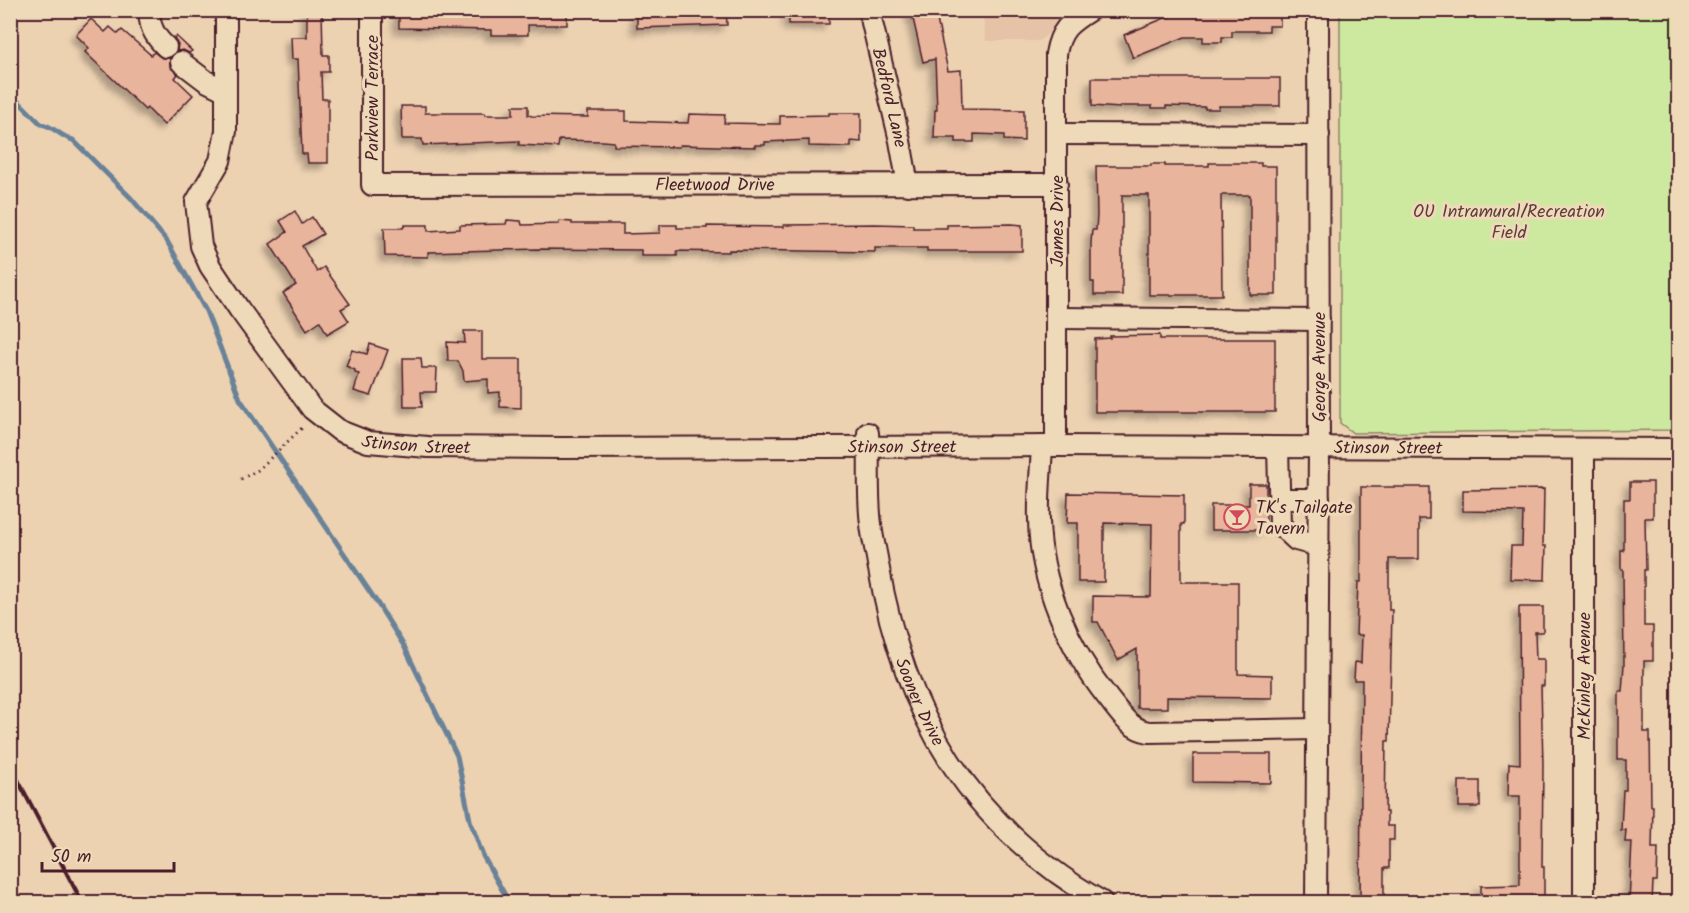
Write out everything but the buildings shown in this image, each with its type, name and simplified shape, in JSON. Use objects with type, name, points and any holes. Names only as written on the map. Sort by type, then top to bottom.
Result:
[{"type":"street","points":[[150,10],[149,15],[155,36],[166,47]]},
{"type":"street","name":"Stinson Street","points":[[226,10],[226,131],[220,161],[196,202],[201,246],[210,267],[317,414],[354,438],[397,446],[561,448],[869,440],[1049,446],[1678,450]]},
{"type":"street","name":"Parkview Terrace","points":[[372,10],[372,185]]},
{"type":"street","name":"Bedford Lane","points":[[869,10],[908,185]]},
{"type":"street","name":"James Drive","points":[[1090,10],[1066,19],[1056,54],[1057,318],[1049,446],[1039,521],[1045,571],[1073,645],[1096,683],[1130,725],[1149,732],[1317,729]]},
{"type":"street","name":"George Avenue","points":[[1316,903],[1319,499],[1318,10]]},
{"type":"street","points":[[181,62],[206,81],[226,91]]},
{"type":"street","points":[[1057,134],[1319,135]]},
{"type":"street","name":"Fleetwood Drive","points":[[372,185],[1057,184]]},
{"type":"street","points":[[1057,318],[1319,320]]},
{"type":"street","name":"Sooner Drive","points":[[869,440],[871,524],[881,583],[899,654],[924,718],[953,767],[1004,828],[1038,860],[1102,903]]},
{"type":"street","points":[[1278,448],[1280,525],[1296,540],[1318,546]]},
{"type":"street","name":"McKinley Avenue","points":[[1584,450],[1584,903]]},
{"type":"street","points":[[1279,499],[1319,499]]},
{"type":"path","points":[[241,478],[258,470],[317,414]]},
{"type":"shaded area","points":[[982,11],[1077,11],[1039,41],[986,41]]},
{"type":"green space","name":"OU Intramural/Recreation Field","points":[[1340,11],[1678,11],[1678,430],[1353,433],[1340,423]]},
{"type":"waterway","points":[[10,99],[17,100],[41,124],[73,140],[131,198],[167,241],[206,311],[240,399],[404,646],[457,756],[470,820],[483,856],[509,902]]},
{"type":"railway","points":[[10,765],[82,902]]},
{"type":"place","name":"TK's Tailgate Tavern","points":[[1237,517]]}]
